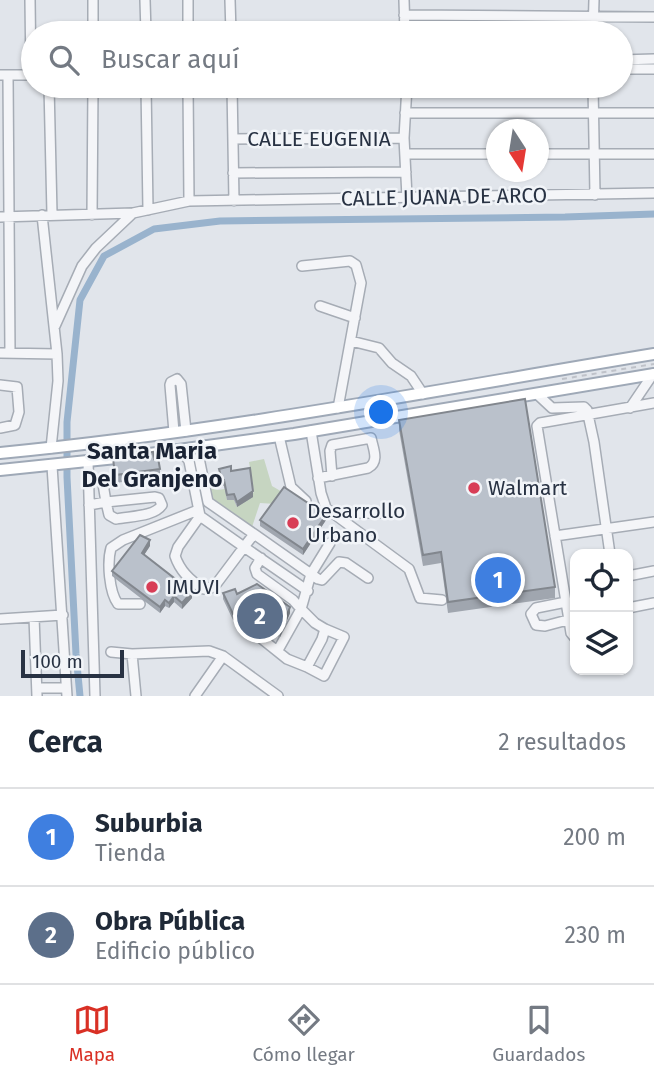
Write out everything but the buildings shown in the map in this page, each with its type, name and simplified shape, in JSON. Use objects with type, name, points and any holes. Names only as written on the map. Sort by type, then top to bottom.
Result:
[{"type":"main road","points":[[0,453],[82,444],[186,425],[338,408],[654,354]]},
{"type":"main road","points":[[0,470],[85,462],[279,436],[654,374]]},
{"type":"street","points":[[30,0],[31,21]]},
{"type":"street","points":[[93,0],[93,21]]},
{"type":"street","points":[[145,0],[146,21]]},
{"type":"street","points":[[188,0],[188,21]]},
{"type":"street","points":[[230,0],[231,21]]},
{"type":"street","points":[[404,0],[404,21]]},
{"type":"street","points":[[593,21],[594,0]]},
{"type":"street","points":[[404,15],[654,17]]},
{"type":"street","points":[[633,60],[654,59]]},
{"type":"street","points":[[633,69],[654,69]]},
{"type":"street","points":[[4,76],[5,353],[57,354]]},
{"type":"street","points":[[49,98],[47,215],[57,354],[56,447]]},
{"type":"street","points":[[92,215],[93,98]]},
{"type":"street","points":[[146,98],[148,210]]},
{"type":"street","points":[[188,98],[189,201]]},
{"type":"street","points":[[232,98],[234,201]]},
{"type":"street","points":[[406,98],[404,138],[408,197]]},
{"type":"street","points":[[593,98],[595,195]]},
{"type":"street","points":[[405,113],[654,113]]},
{"type":"street","name":"CALLE EUGENIA","points":[[233,139],[404,138]]},
{"type":"street","points":[[405,154],[486,154]]},
{"type":"street","points":[[549,154],[654,154]]},
{"type":"street","points":[[233,173],[406,173]]},
{"type":"street","name":"CALLE JUANA DE ARCO","points":[[5,217],[132,213],[189,201],[654,193]]},
{"type":"street","points":[[54,328],[82,265],[132,213]]},
{"type":"street","points":[[302,266],[346,260],[356,265],[361,283],[338,408]]},
{"type":"street","points":[[320,306],[355,318]]},
{"type":"street","points":[[351,341],[379,348],[392,363],[411,376],[423,394]]},
{"type":"street","points":[[630,408],[654,374]]},
{"type":"street","points":[[173,427],[170,386],[171,382],[177,379],[181,384],[186,425]]},
{"type":"street","points":[[0,385],[17,387],[19,412],[15,425],[0,428]]},
{"type":"street","points":[[537,394],[552,408],[584,407],[589,414],[609,549]]},
{"type":"street","points":[[570,613],[563,586],[537,426],[540,423],[654,403]]},
{"type":"street","points":[[318,478],[373,466],[376,460],[368,422]]},
{"type":"street","points":[[311,431],[322,501],[331,513],[409,569],[420,598],[442,600]]},
{"type":"street","points":[[279,436],[291,488],[306,501]]},
{"type":"street","points":[[332,476],[332,445],[371,438]]},
{"type":"street","points":[[203,445],[200,458],[208,502],[318,579],[322,580],[339,562],[346,563],[368,578]]},
{"type":"street","points":[[180,449],[189,461],[199,513],[308,591]]},
{"type":"street","points":[[85,462],[93,577],[95,696]]},
{"type":"street","points":[[34,617],[37,692],[67,692],[57,465]]},
{"type":"street","points":[[89,505],[106,502],[155,497],[159,498],[162,505],[158,511],[116,519],[109,515],[106,502],[103,484]]},
{"type":"street","points":[[199,513],[175,555],[182,570],[204,589],[214,587],[254,534]]},
{"type":"street","points":[[140,604],[118,604],[114,598],[109,555],[111,548],[199,513]]},
{"type":"street","points":[[331,513],[400,513]]},
{"type":"street","points":[[555,536],[654,522]]},
{"type":"street","points":[[278,650],[301,609],[311,574],[330,543]]},
{"type":"street","points":[[257,635],[288,659],[324,676],[344,637],[315,623],[293,600],[257,574],[255,568],[261,558]]},
{"type":"street","points":[[633,575],[654,571]]},
{"type":"street","points":[[93,577],[111,576]]},
{"type":"street","points":[[563,586],[570,585]]},
{"type":"street","points":[[566,602],[536,608],[531,618],[540,626],[570,619]]},
{"type":"street","points":[[633,607],[654,603]]},
{"type":"street","points":[[0,619],[62,615]]},
{"type":"street","points":[[307,667],[325,629]]},
{"type":"street","points":[[111,652],[132,654],[209,651],[223,656],[278,696]]},
{"type":"street","points":[[132,654],[136,696]]},
{"type":"street","points":[[200,694],[223,656]]},
{"type":"green space","points":[[264,459],[272,486],[284,493],[276,504],[260,503],[251,530],[211,505],[208,488],[225,489],[227,500],[234,500],[237,507],[254,492],[249,462]]},
{"type":"waterway","points":[[80,696],[67,477],[67,422],[80,300],[104,256],[154,229],[220,221],[654,214]]},
{"type":"place","name":"Walmart","points":[[474,488]]},
{"type":"place","name":"Desarrollo Urbano","points":[[293,523]]},
{"type":"place","name":"Suburbia","points":[[498,580]]},
{"type":"place","name":"IMUVI","points":[[152,587]]},
{"type":"place","name":"Obra Pública","points":[[260,616]]},
{"type":"district","name":"Santa Maria Del Granjeno","points":[[152,465]]}]
